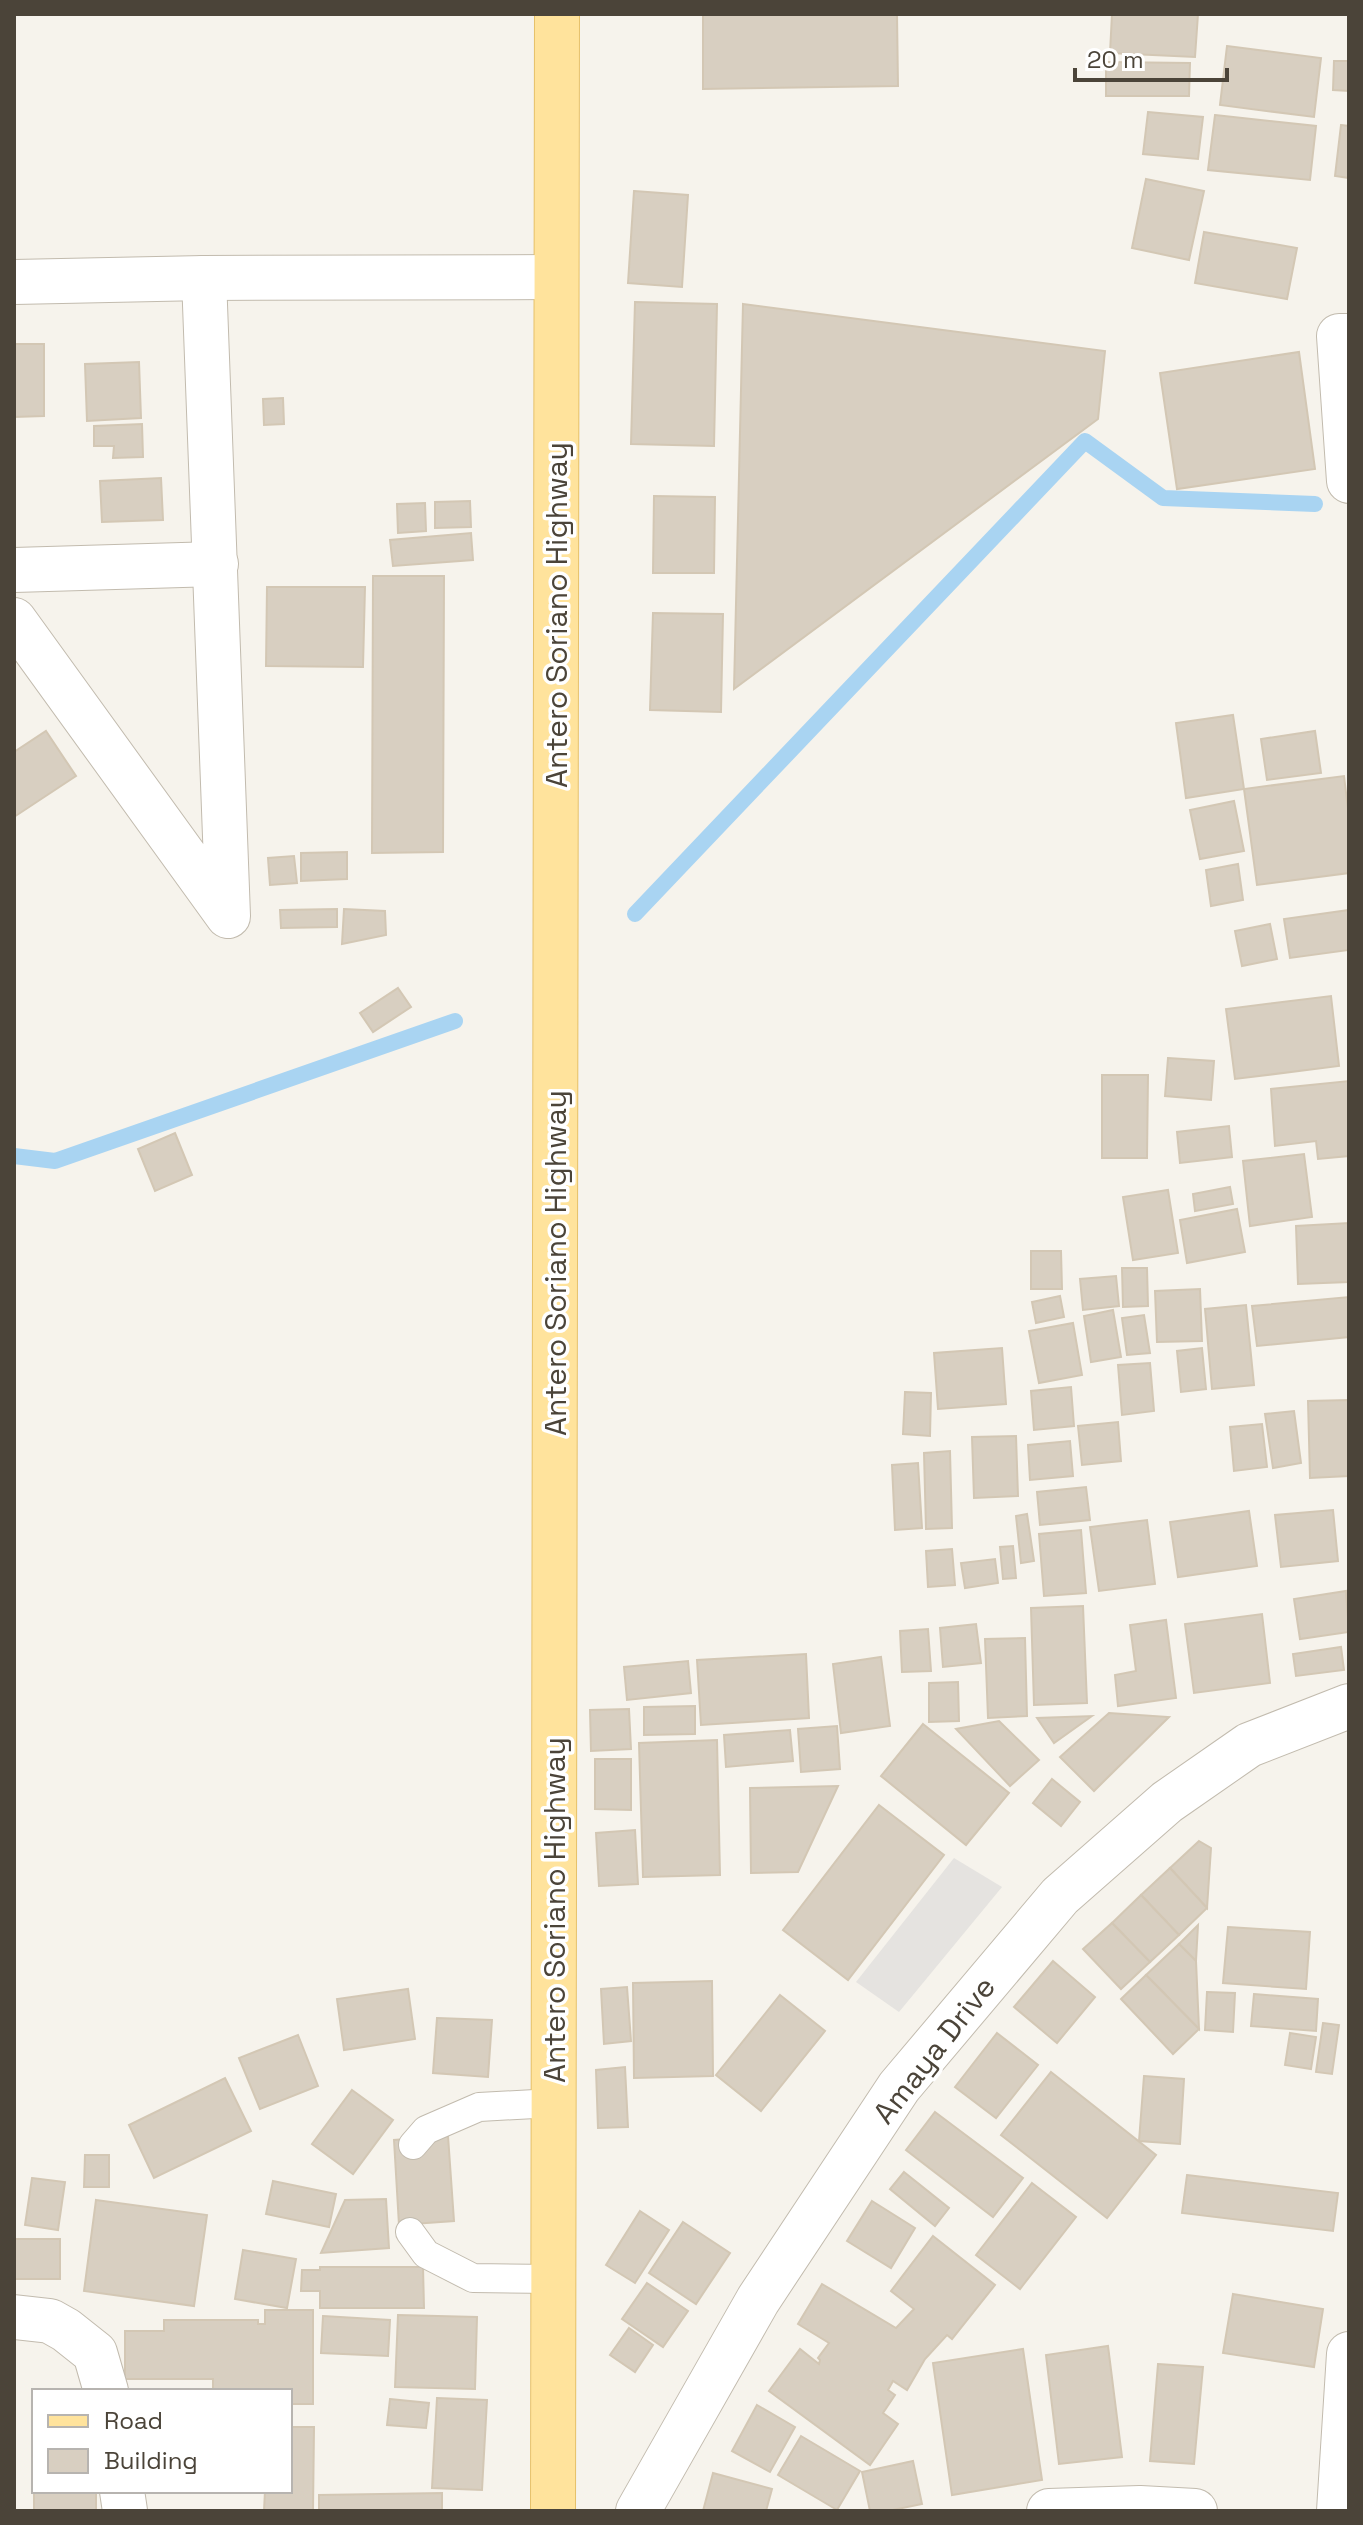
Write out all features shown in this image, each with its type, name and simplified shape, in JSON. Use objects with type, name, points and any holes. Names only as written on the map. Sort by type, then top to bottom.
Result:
[{"type":"main road","name":"Antero Soriano Highway","points":[[553,2511],[557,14]]},
{"type":"street","points":[[14,282],[556,277]]},
{"type":"street","points":[[14,620],[228,916],[204,278]]},
{"type":"street","points":[[1349,336],[1339,336],[1349,481]]},
{"type":"street","points":[[14,570],[216,564]]},
{"type":"street","name":"Amaya Drive","points":[[638,2511],[758,2300],[899,2087],[1060,1896],[1167,1802],[1249,1745],[1349,1706]]},
{"type":"street","points":[[14,2317],[50,2321],[66,2330],[95,2353],[105,2389]]},
{"type":"street","points":[[1339,2511],[1349,2354]]},
{"type":"street","points":[[1049,2511],[1140,2508],[1195,2511]]},
{"type":"lane","points":[[413,2145],[426,2130],[479,2107],[553,2103]]},
{"type":"lane","points":[[410,2232],[426,2254],[473,2278],[553,2279]]},
{"type":"shaded area","points":[[954,1858],[1002,1887],[899,2012],[856,1982]]},
{"type":"building","points":[[703,14],[897,14],[898,86],[703,89]]},
{"type":"building","points":[[1112,14],[1198,14],[1195,57],[1110,53]]},
{"type":"building","points":[[1227,46],[1321,58],[1314,117],[1220,105]]},
{"type":"building","points":[[1334,61],[1349,61],[1349,91],[1333,90]]},
{"type":"building","points":[[1106,62],[1190,63],[1189,96],[1106,96]]},
{"type":"building","points":[[1148,112],[1203,117],[1198,159],[1143,154]]},
{"type":"building","points":[[1215,115],[1316,126],[1310,180],[1208,170]]},
{"type":"building","points":[[1341,125],[1349,126],[1349,178],[1335,176]]},
{"type":"building","points":[[1146,179],[1204,191],[1189,260],[1132,248]]},
{"type":"building","points":[[634,191],[688,195],[682,287],[628,283]]},
{"type":"building","points":[[1204,232],[1297,248],[1287,299],[1195,283]]},
{"type":"building","points":[[635,302],[717,304],[714,446],[631,444]]},
{"type":"building","points":[[743,304],[1105,351],[1098,419],[734,689]]},
{"type":"building","points":[[14,344],[44,344],[44,416],[14,417]]},
{"type":"building","points":[[1299,352],[1315,469],[1177,489],[1160,373]]},
{"type":"building","points":[[139,362],[141,418],[87,421],[85,364]]},
{"type":"building","points":[[283,398],[284,424],[264,425],[263,399]]},
{"type":"building","points":[[142,424],[143,457],[113,458],[114,446],[94,446],[94,426]]},
{"type":"building","points":[[161,478],[163,520],[102,522],[100,481]]},
{"type":"building","points":[[654,496],[715,497],[714,573],[653,573]]},
{"type":"building","points":[[470,501],[471,527],[435,528],[435,502]]},
{"type":"building","points":[[425,503],[426,531],[398,533],[397,504]]},
{"type":"building","points":[[471,533],[473,560],[393,566],[390,540]]},
{"type":"building","points":[[373,576],[444,576],[443,852],[372,853]]},
{"type":"building","points":[[267,587],[365,587],[363,667],[266,666]]},
{"type":"building","points":[[653,613],[723,614],[721,712],[650,710]]},
{"type":"building","points":[[1233,715],[1244,789],[1186,798],[1176,723]]},
{"type":"building","points":[[46,731],[76,776],[14,817],[14,752]]},
{"type":"building","points":[[1315,731],[1321,773],[1267,780],[1261,739]]},
{"type":"building","points":[[1344,776],[1349,817],[1349,873],[1257,885],[1244,789]]},
{"type":"building","points":[[1234,801],[1244,851],[1200,859],[1190,810]]},
{"type":"building","points":[[347,852],[347,879],[301,881],[301,853]]},
{"type":"building","points":[[294,856],[297,883],[270,885],[268,858]]},
{"type":"building","points":[[1238,864],[1243,900],[1211,906],[1206,870]]},
{"type":"building","points":[[337,909],[337,927],[281,928],[280,910]]},
{"type":"building","points":[[344,909],[385,911],[386,935],[342,944]]},
{"type":"building","points":[[1349,910],[1349,950],[1290,958],[1284,919]]},
{"type":"building","points":[[1270,924],[1277,959],[1242,966],[1235,931]]},
{"type":"building","points":[[398,988],[411,1007],[373,1032],[360,1013]]},
{"type":"building","points":[[1331,996],[1339,1066],[1235,1079],[1226,1009]]},
{"type":"building","points":[[1168,1058],[1214,1061],[1211,1100],[1165,1096]]},
{"type":"building","points":[[1102,1075],[1148,1075],[1147,1158],[1102,1158]]},
{"type":"building","points":[[1349,1081],[1349,1156],[1318,1159],[1316,1141],[1275,1146],[1271,1089]]},
{"type":"building","points":[[1229,1126],[1232,1157],[1180,1163],[1177,1132]]},
{"type":"building","points":[[175,1133],[192,1175],[155,1191],[138,1149]]},
{"type":"building","points":[[1304,1154],[1312,1217],[1250,1226],[1243,1161]]},
{"type":"building","points":[[1230,1187],[1233,1204],[1195,1211],[1193,1194]]},
{"type":"building","points":[[1168,1190],[1178,1253],[1133,1260],[1123,1197]]},
{"type":"building","points":[[1237,1209],[1245,1252],[1187,1263],[1180,1220]]},
{"type":"building","points":[[1349,1223],[1349,1282],[1298,1284],[1296,1226]]},
{"type":"building","points":[[1031,1251],[1061,1251],[1062,1289],[1031,1289]]},
{"type":"building","points":[[1122,1268],[1147,1268],[1148,1306],[1123,1307]]},
{"type":"building","points":[[1116,1276],[1119,1306],[1083,1310],[1080,1279]]},
{"type":"building","points":[[1200,1289],[1202,1341],[1157,1342],[1155,1291]]},
{"type":"building","points":[[1060,1296],[1064,1317],[1036,1323],[1032,1302]]},
{"type":"building","points":[[1349,1297],[1349,1337],[1257,1346],[1252,1306]]},
{"type":"building","points":[[1246,1305],[1254,1385],[1212,1389],[1205,1309]]},
{"type":"building","points":[[1113,1310],[1121,1357],[1091,1362],[1084,1316]]},
{"type":"building","points":[[1144,1315],[1150,1353],[1127,1355],[1122,1318]]},
{"type":"building","points":[[1073,1323],[1082,1375],[1039,1383],[1029,1331]]},
{"type":"building","points":[[1002,1348],[1006,1404],[938,1409],[934,1353]]},
{"type":"building","points":[[1202,1348],[1206,1389],[1181,1392],[1177,1351]]},
{"type":"building","points":[[1150,1363],[1154,1411],[1122,1415],[1118,1365]]},
{"type":"building","points":[[1071,1387],[1074,1426],[1034,1430],[1031,1391]]},
{"type":"building","points":[[905,1392],[931,1393],[930,1436],[903,1434]]},
{"type":"building","points":[[1349,1400],[1349,1476],[1310,1478],[1308,1401]]},
{"type":"building","points":[[1294,1411],[1301,1463],[1273,1468],[1265,1414]]},
{"type":"building","points":[[1118,1422],[1121,1461],[1082,1465],[1078,1426]]},
{"type":"building","points":[[1262,1424],[1267,1467],[1234,1471],[1230,1427]]},
{"type":"building","points":[[1016,1436],[1018,1496],[974,1498],[972,1437]]},
{"type":"building","points":[[1070,1441],[1073,1476],[1030,1480],[1028,1445]]},
{"type":"building","points":[[950,1451],[952,1528],[926,1529],[924,1453]]},
{"type":"building","points":[[918,1463],[922,1528],[895,1530],[892,1465]]},
{"type":"building","points":[[1086,1487],[1090,1520],[1040,1525],[1037,1492]]},
{"type":"building","points":[[1333,1510],[1338,1561],[1281,1567],[1275,1515]]},
{"type":"building","points":[[1249,1511],[1257,1566],[1178,1577],[1170,1522]]},
{"type":"building","points":[[1027,1514],[1034,1561],[1021,1563],[1016,1516]]},
{"type":"building","points":[[1147,1520],[1155,1584],[1099,1591],[1090,1527]]},
{"type":"building","points":[[1081,1530],[1086,1593],[1044,1596],[1039,1534]]},
{"type":"building","points":[[1013,1546],[1016,1578],[1003,1579],[1000,1547]]},
{"type":"building","points":[[952,1549],[955,1585],[928,1587],[926,1551]]},
{"type":"building","points":[[995,1559],[998,1583],[965,1588],[961,1563]]},
{"type":"building","points":[[1346,1591],[1349,1632],[1300,1639],[1294,1599]]},
{"type":"building","points":[[1083,1606],[1087,1703],[1034,1705],[1031,1608]]},
{"type":"building","points":[[1262,1614],[1270,1683],[1194,1693],[1185,1624]]},
{"type":"building","points":[[1166,1620],[1176,1698],[1118,1706],[1115,1675],[1136,1671],[1130,1625]]},
{"type":"building","points":[[976,1624],[981,1663],[943,1667],[940,1628]]},
{"type":"building","points":[[928,1629],[931,1671],[902,1672],[900,1631]]},
{"type":"building","points":[[1025,1638],[1027,1716],[988,1718],[985,1639]]},
{"type":"building","points":[[1341,1647],[1344,1670],[1296,1676],[1293,1654]]},
{"type":"building","points":[[806,1654],[809,1718],[701,1725],[697,1660]]},
{"type":"building","points":[[881,1657],[890,1726],[841,1733],[833,1664]]},
{"type":"building","points":[[688,1661],[691,1693],[627,1700],[624,1667]]},
{"type":"building","points":[[958,1682],[959,1721],[929,1722],[929,1683]]},
{"type":"building","points":[[695,1706],[695,1734],[644,1735],[644,1707]]},
{"type":"building","points":[[629,1709],[631,1749],[591,1751],[590,1710]]},
{"type":"building","points":[[1109,1713],[1169,1717],[1094,1791],[1060,1757]]},
{"type":"building","points":[[1092,1716],[1054,1743],[1037,1718]]},
{"type":"building","points":[[999,1721],[1039,1760],[1010,1786],[956,1729]]},
{"type":"building","points":[[923,1724],[1009,1793],[966,1845],[881,1776]]},
{"type":"building","points":[[837,1726],[840,1769],[801,1772],[798,1729]]},
{"type":"building","points":[[790,1730],[793,1761],[726,1767],[724,1735]]},
{"type":"building","points":[[717,1740],[720,1875],[643,1877],[639,1743]]},
{"type":"building","points":[[595,1759],[631,1759],[631,1810],[595,1809]]},
{"type":"building","points":[[1052,1779],[1080,1802],[1061,1826],[1033,1803]]},
{"type":"building","points":[[838,1786],[798,1872],[751,1873],[750,1788]]},
{"type":"building","points":[[879,1805],[944,1855],[848,1980],[783,1930]]},
{"type":"building","points":[[635,1830],[638,1884],[599,1886],[596,1833]]},
{"type":"building","points":[[1199,1841],[1211,1848],[1207,1908],[1170,1868]]},
{"type":"building","points":[[1170,1868],[1207,1908],[1179,1935],[1141,1895]]},
{"type":"building","points":[[1141,1895],[1179,1935],[1150,1962],[1112,1923]]},
{"type":"building","points":[[1112,1923],[1150,1962],[1121,1989],[1083,1949]]},
{"type":"building","points":[[1198,1925],[1196,1961],[1179,1944]]},
{"type":"building","points":[[1228,1927],[1310,1932],[1306,1989],[1223,1983]]},
{"type":"building","points":[[1179,1944],[1196,1961],[1199,2029],[1146,1975]]},
{"type":"building","points":[[1053,1961],[1095,1997],[1057,2043],[1014,2007]]},
{"type":"building","points":[[1146,1975],[1199,2029],[1173,2054],[1121,1999]]},
{"type":"building","points":[[712,1981],[713,2076],[634,2078],[633,1983]]},
{"type":"building","points":[[627,1987],[631,2041],[604,2044],[601,1989]]},
{"type":"building","points":[[408,1989],[415,2039],[344,2050],[337,1999]]},
{"type":"building","points":[[1207,1992],[1235,1993],[1233,2032],[1205,2030]]},
{"type":"building","points":[[1254,1994],[1318,1999],[1316,2031],[1251,2026]]},
{"type":"building","points":[[780,1995],[825,2031],[761,2111],[716,2075]]},
{"type":"building","points":[[437,2018],[492,2020],[488,2077],[433,2073]]},
{"type":"building","points":[[1323,2023],[1339,2025],[1332,2074],[1316,2072]]},
{"type":"building","points":[[997,2033],[1038,2065],[996,2118],[955,2087]]},
{"type":"building","points":[[1290,2033],[1316,2037],[1311,2069],[1285,2065]]},
{"type":"building","points":[[298,2035],[318,2086],[260,2109],[239,2058]]},
{"type":"building","points":[[625,2067],[628,2127],[598,2128],[596,2070]]},
{"type":"building","points":[[1051,2072],[1156,2155],[1107,2218],[1001,2135]]},
{"type":"building","points":[[1144,2076],[1184,2079],[1180,2144],[1139,2141]]},
{"type":"building","points":[[225,2078],[251,2131],[154,2178],[129,2125]]},
{"type":"building","points":[[352,2090],[393,2120],[353,2174],[312,2144]]},
{"type":"building","points":[[935,2112],[1023,2178],[993,2217],[906,2150]]},
{"type":"building","points":[[448,2136],[454,2221],[399,2225],[394,2140]]},
{"type":"building","points":[[85,2155],[109,2155],[109,2187],[84,2187]]},
{"type":"building","points":[[904,2172],[949,2208],[935,2226],[890,2189]]},
{"type":"building","points":[[1187,2175],[1338,2193],[1333,2231],[1182,2213]]},
{"type":"building","points":[[32,2178],[65,2182],[58,2230],[25,2225]]},
{"type":"building","points":[[273,2181],[336,2194],[329,2227],[266,2214]]},
{"type":"building","points":[[1032,2183],[1076,2217],[1020,2289],[976,2255]]},
{"type":"building","points":[[386,2199],[389,2248],[321,2253],[345,2200]]},
{"type":"building","points":[[96,2200],[207,2215],[194,2306],[84,2291]]},
{"type":"building","points":[[872,2201],[915,2228],[891,2268],[847,2241]]},
{"type":"building","points":[[640,2211],[669,2230],[635,2283],[606,2265]]},
{"type":"building","points":[[683,2222],[730,2253],[696,2304],[649,2273]]},
{"type":"building","points":[[933,2236],[995,2285],[952,2339],[947,2335],[925,2359],[907,2390],[893,2381],[888,2390],[895,2395],[883,2413],[898,2424],[870,2465],[769,2391],[800,2349],[819,2364],[818,2358],[829,2343],[798,2324],[822,2284],[896,2328],[914,2309],[891,2291]]},
{"type":"building","points":[[14,2239],[60,2239],[60,2279],[14,2279]]},
{"type":"building","points":[[243,2250],[296,2259],[287,2308],[235,2299]]},
{"type":"building","points":[[320,2267],[423,2267],[424,2308],[320,2308],[320,2291],[301,2291],[302,2270],[320,2270]]},
{"type":"building","points":[[647,2283],[688,2311],[663,2347],[622,2319]]},
{"type":"building","points":[[1233,2294],[1323,2309],[1314,2367],[1223,2353]]},
{"type":"building","points":[[265,2310],[313,2310],[313,2404],[292,2404],[292,2389],[213,2389],[213,2379],[125,2379],[125,2331],[164,2331],[164,2320],[258,2320],[258,2324],[265,2324]]},
{"type":"building","points":[[398,2315],[477,2317],[475,2389],[395,2387]]},
{"type":"building","points":[[323,2316],[390,2320],[388,2356],[321,2353]]},
{"type":"building","points":[[629,2328],[653,2345],[635,2372],[610,2355]]},
{"type":"building","points":[[1108,2346],[1122,2457],[1059,2464],[1046,2355]]},
{"type":"building","points":[[1023,2349],[1042,2480],[952,2495],[933,2363]]},
{"type":"building","points":[[1158,2364],[1203,2367],[1194,2464],[1150,2461]]},
{"type":"building","points":[[437,2398],[487,2400],[482,2490],[432,2488]]},
{"type":"building","points":[[390,2399],[429,2403],[426,2428],[387,2425]]},
{"type":"building","points":[[757,2405],[795,2427],[770,2472],[732,2451]]},
{"type":"building","points":[[292,2427],[314,2427],[313,2511],[264,2511],[265,2493],[292,2493]]},
{"type":"building","points":[[801,2436],[860,2471],[837,2510],[778,2475]]},
{"type":"building","points":[[913,2461],[922,2504],[888,2511],[870,2511],[862,2472]]},
{"type":"building","points":[[713,2473],[772,2489],[766,2511],[703,2511]]},
{"type":"building","points":[[34,2493],[96,2493],[96,2511],[34,2511]]},
{"type":"building","points":[[442,2493],[442,2511],[319,2511],[319,2495]]},
{"type":"waterway","points":[[635,914],[1085,441],[1163,498],[1315,504]]},
{"type":"waterway","points":[[14,1156],[55,1161],[455,1021]]}]
